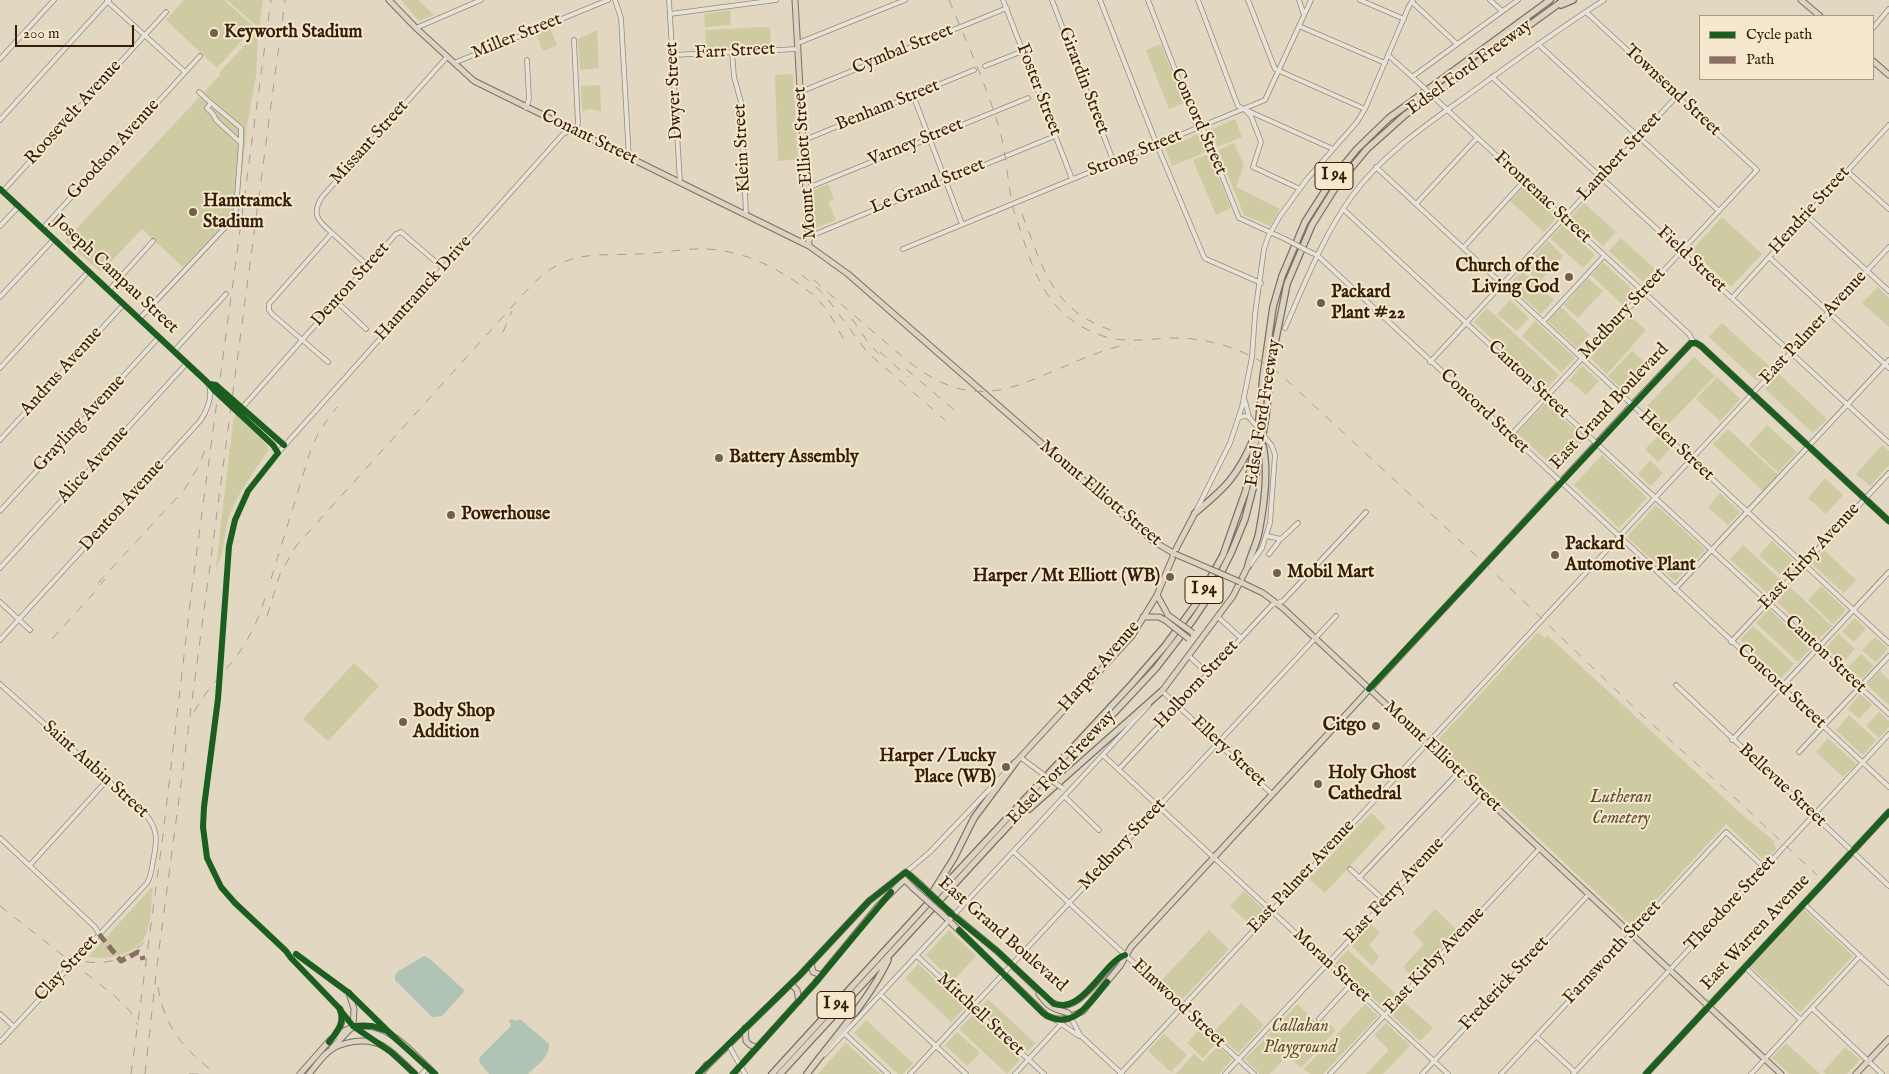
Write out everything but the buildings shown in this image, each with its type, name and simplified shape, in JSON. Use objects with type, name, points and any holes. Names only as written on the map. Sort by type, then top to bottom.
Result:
[{"type":"highway","name":"Edsel Ford Freeway","points":[[780,1074],[1156,668],[1211,593],[1245,519],[1255,481],[1266,416],[1272,358],[1283,298],[1292,270],[1307,235],[1330,195],[1354,164],[1396,122],[1564,0]]},
{"type":"highway","points":[[1552,9],[1573,0]]},
{"type":"highway","name":"Edsel Ford Freeway","points":[[772,1074],[1131,685],[1190,614],[1223,555],[1246,490],[1258,429],[1263,377],[1275,298],[1287,262],[1300,232],[1321,196],[1349,158],[1380,126],[1403,107],[1548,1]]},
{"type":"highway","points":[[1195,513],[1229,483],[1243,463],[1258,429]]},
{"type":"highway","points":[[1248,566],[1259,534],[1266,462],[1262,443]]},
{"type":"highway","points":[[995,840],[1162,691]]},
{"type":"highway","points":[[921,911],[954,858],[974,818],[1015,763]]},
{"type":"highway","points":[[807,1074],[863,1002],[892,953]]},
{"type":"highway","points":[[699,1074],[707,1065]]},
{"type":"main road","name":"Conant Street","points":[[389,0],[447,58],[474,81],[809,246]]},
{"type":"main road","name":"Mount Elliott Street","points":[[795,0],[809,246],[848,274],[1153,541],[1175,554],[1263,593],[1277,603],[1781,1074]]},
{"type":"main road","points":[[1805,1],[1819,15]]},
{"type":"main road","points":[[1874,63],[1889,76]]},
{"type":"main road","name":"East Grand Boulevard","points":[[906,872],[954,916],[1012,964],[1051,1002],[1058,1006],[1069,1005],[1081,997],[1116,961],[1125,955],[1632,405],[1688,346],[1694,343],[1700,346],[1889,521]]},
{"type":"main road","name":"Harper Avenue","points":[[1015,763],[1132,636],[1157,595],[1195,513]]},
{"type":"main road","name":"Harper Avenue","points":[[1190,656],[1233,596],[1248,566]]},
{"type":"main road","points":[[1157,595],[1168,615],[1198,636],[1205,635]]},
{"type":"main road","points":[[1144,617],[1159,617],[1165,620],[1189,639],[1192,646],[1190,656],[1162,691]]},
{"type":"main road","name":"East Warren Avenue","points":[[1646,1074],[1889,812]]},
{"type":"main road","points":[[732,1074],[799,1001],[906,872]]},
{"type":"main road","points":[[707,1065],[791,984],[869,901],[902,878]]},
{"type":"main road","name":"East Grand Boulevard","points":[[902,878],[1004,973],[1043,1013],[1052,1018],[1061,1020],[1077,1015],[1087,1006],[1120,966],[1125,955]]},
{"type":"main road","points":[[811,963],[813,972],[821,975]]},
{"type":"main road","points":[[791,984],[797,990],[799,1001]]},
{"type":"main road","points":[[1032,985],[1049,1007],[1068,1013],[1071,1018]]},
{"type":"main road","points":[[309,1074],[353,1026],[354,1009],[349,993]]},
{"type":"main road","points":[[1081,997],[1081,1004],[1087,1006]]},
{"type":"main road","points":[[300,1074],[329,1042],[342,1024],[340,1009]]},
{"type":"main road","points":[[329,1042],[341,1032],[353,1026],[377,1027],[397,1040],[435,1074]]},
{"type":"main road","points":[[746,1027],[746,1041],[756,1047]]},
{"type":"main road","points":[[1856,1074],[1889,1039]]},
{"type":"main road","points":[[327,1053],[340,1046],[356,1042],[377,1043],[396,1056],[416,1074]]},
{"type":"street","points":[[0,59],[54,0]]},
{"type":"street","points":[[416,28],[481,0]]},
{"type":"street","name":"Miller Street","points":[[454,63],[608,0]]},
{"type":"street","points":[[615,0],[622,18],[629,158]]},
{"type":"street","name":"Dwyer Street","points":[[669,0],[680,182]]},
{"type":"street","points":[[670,14],[776,0]]},
{"type":"street","name":"Farr Street","points":[[672,55],[798,46],[905,0]]},
{"type":"street","name":"Foster Street","points":[[1004,0],[1072,179]]},
{"type":"street","name":"Girardin Street","points":[[1052,0],[1114,162]]},
{"type":"street","points":[[1100,0],[1204,258],[1261,283]]},
{"type":"street","name":"Concord Street","points":[[1148,0],[1195,123],[1204,131],[1239,218],[1271,231],[1315,254],[1889,787]]},
{"type":"street","points":[[1198,0],[1238,106],[1333,149]]},
{"type":"street","points":[[1248,0],[1274,68],[1365,109]]},
{"type":"street","points":[[1298,0],[1304,15]]},
{"type":"street","name":"Strong Street","points":[[903,249],[1265,100],[1311,0]]},
{"type":"street","points":[[1360,0],[1404,19]]},
{"type":"street","points":[[1490,0],[1502,11]]},
{"type":"street","points":[[1412,77],[1518,0]]},
{"type":"street","points":[[1285,328],[1315,254],[1343,210],[1376,167],[1401,144],[1492,77],[1604,0]]},
{"type":"street","points":[[0,120],[107,1],[185,72]]},
{"type":"street","points":[[1413,1],[1457,44]]},
{"type":"street","name":"Harper Avenue","points":[[1195,513],[1230,443],[1239,418],[1252,357],[1255,314],[1261,283],[1264,249],[1271,231],[1300,189],[1365,109],[1413,1]]},
{"type":"street","name":"Cymbal Street","points":[[800,92],[1007,8]]},
{"type":"street","points":[[1874,27],[1889,9]]},
{"type":"street","name":"Roosevelt Avenue","points":[[2,190],[166,12]]},
{"type":"street","name":"Townsend Street","points":[[1586,12],[1757,170]]},
{"type":"street","points":[[1300,26],[1385,63]]},
{"type":"street","points":[[572,130],[578,124],[574,40]]},
{"type":"street","points":[[1538,44],[1719,211]]},
{"type":"street","points":[[985,66],[1023,50]]},
{"type":"street","name":"Klein Street","points":[[732,52],[734,77],[741,102],[746,215]]},
{"type":"street","name":"Frontenac Street","points":[[1388,55],[1690,334],[1694,343]]},
{"type":"street","name":"Goodson Avenue","points":[[43,228],[200,56]]},
{"type":"street","name":"Missant Street","points":[[332,233],[319,221],[316,212],[317,205],[322,197],[447,58]]},
{"type":"street","points":[[526,108],[529,99],[527,60]]},
{"type":"street","name":"Benham Street","points":[[802,140],[974,70]]},
{"type":"street","name":"Field Street","points":[[1492,77],[1889,443]]},
{"type":"street","points":[[140,318],[233,219],[236,210],[241,128],[199,92]]},
{"type":"street","points":[[913,95],[962,224]]},
{"type":"street","name":"Lambert Street","points":[[1430,362],[1677,96]]},
{"type":"street","name":"Varney Street","points":[[805,189],[1028,98]]},
{"type":"street","points":[[211,103],[206,108],[241,143]]},
{"type":"street","points":[[1244,109],[1251,116],[1261,142],[1252,165],[1253,167],[1300,189]]},
{"type":"street","name":"Hendrie Street","points":[[1732,298],[1889,125]]},
{"type":"street","name":"Hamtramck Drive","points":[[278,453],[563,134],[572,130]]},
{"type":"street","name":"Le Grand Street","points":[[809,246],[809,240],[813,235],[1055,136]]},
{"type":"street","points":[[1416,204],[1477,138]]},
{"type":"street","name":"Helen Street","points":[[1376,167],[1889,643]]},
{"type":"street","name":"Medbury Street","points":[[1510,436],[1757,170]]},
{"type":"street","points":[[1847,171],[1889,210]]},
{"type":"street","points":[[1462,248],[1524,181]]},
{"type":"street","name":"Joseph Campau Street","points":[[2,190],[140,318],[273,445],[278,453]]},
{"type":"street","points":[[1885,205],[1889,201]]},
{"type":"street","points":[[0,226],[19,206]]},
{"type":"street","name":"Canton Street","points":[[1343,210],[1889,714]]},
{"type":"street","points":[[1807,216],[1889,291]]},
{"type":"street","name":"Denton Street","points":[[301,340],[396,234],[401,232],[443,268]]},
{"type":"street","points":[[328,362],[272,314],[269,310],[269,304],[332,233],[368,266]]},
{"type":"street","points":[[0,297],[54,239]]},
{"type":"street","points":[[109,290],[153,241]]},
{"type":"street","name":"East Palmer Avenue","points":[[1615,541],[1889,246]]},
{"type":"street","points":[[1543,322],[1604,256]]},
{"type":"street","points":[[1769,257],[1889,368]]},
{"type":"street","points":[[0,368],[89,271]]},
{"type":"street","points":[[174,351],[226,294]]},
{"type":"street","points":[[336,301],[366,329]]},
{"type":"street","name":"Andrus Avenue","points":[[0,440],[124,304]]},
{"type":"street","name":"Grayling Avenue","points":[[0,511],[159,337]]},
{"type":"street","points":[[238,413],[301,340]]},
{"type":"street","points":[[1675,589],[1889,360]]},
{"type":"street","name":"Alice Avenue","points":[[0,568],[187,363]]},
{"type":"street","name":"Joseph Campau Street","points":[[209,384],[216,385],[284,445]]},
{"type":"street","name":"Denton Avenue","points":[[19,619],[200,421],[208,407],[209,384]]},
{"type":"street","name":"Harper Avenue","points":[[1245,394],[1245,406],[1249,417],[1272,446],[1275,455],[1270,522],[1267,536],[1262,548],[1248,566]]},
{"type":"street","points":[[1239,418],[1249,417]]},
{"type":"street","name":"East Kirby Avenue","points":[[1732,642],[1889,473]]},
{"type":"street","name":"Holborn Street","points":[[1119,769],[1272,605],[1283,600],[1366,512]]},
{"type":"street","points":[[1268,554],[1278,544],[1280,539],[1298,523]]},
{"type":"street","points":[[1267,536],[1280,539]]},
{"type":"street","name":"East Palmer Avenue","points":[[1121,1074],[1608,549]]},
{"type":"street","points":[[1732,740],[1889,572]]},
{"type":"street","points":[[0,602],[30,630]]},
{"type":"street","points":[[1218,616],[1241,638]]},
{"type":"street","name":"Medbury Street","points":[[910,1074],[1336,616]]},
{"type":"street","points":[[0,640],[19,619]]},
{"type":"street","points":[[1190,656],[1208,674]]},
{"type":"street","points":[[1799,752],[1889,656]]},
{"type":"street","name":"Saint Aubin Street","points":[[0,684],[148,816],[156,833],[157,842],[148,880],[135,896]]},
{"type":"street","name":"Bellevue Street","points":[[1676,685],[1732,740],[1889,886]]},
{"type":"street","points":[[807,1074],[1104,756],[1162,691]]},
{"type":"street","name":"Ellery Street","points":[[1162,691],[1272,794]]},
{"type":"street","name":"Theodore Street","points":[[1574,1073],[1889,734]]},
{"type":"street","name":"Moran Street","points":[[1104,756],[1448,1074]]},
{"type":"street","points":[[1020,757],[1070,792]]},
{"type":"street","name":"Harper Avenue","points":[[906,872],[930,852],[1015,763]]},
{"type":"street","points":[[1359,878],[1458,772]]},
{"type":"street","points":[[30,865],[108,779]]},
{"type":"street","name":"East Ferry Avenue","points":[[1225,1074],[1483,796]]},
{"type":"street","points":[[1065,797],[1099,830]]},
{"type":"street","name":"Farnsworth Street","points":[[1500,1074],[1726,832],[1765,868]]},
{"type":"street","points":[[0,838],[95,927],[99,934]]},
{"type":"street","name":"East Kirby Avenue","points":[[1330,1074],[1540,848]]},
{"type":"street","name":"Elmwood Street","points":[[1014,852],[1254,1074]]},
{"type":"street","points":[[1350,869],[1386,902]]},
{"type":"street","name":"Frederick Street","points":[[1422,1074],[1589,894]]},
{"type":"street","name":"Clay Street","points":[[0,1042],[135,896]]},
{"type":"street","points":[[1804,904],[1889,983]]},
{"type":"street","name":"Mitchell Street","points":[[917,956],[1044,1074]]},
{"type":"street","points":[[1751,1074],[1860,956]]},
{"type":"street","points":[[1745,967],[1801,1020]]},
{"type":"street","points":[[1319,1019],[1351,984]]},
{"type":"street","points":[[881,995],[966,1074]]},
{"type":"street","points":[[1812,1008],[1882,1074]]},
{"type":"street","points":[[340,1009],[353,1026],[377,1043]]},
{"type":"street","points":[[0,1014],[14,1027]]},
{"type":"street","points":[[1052,1018],[1085,1040]]},
{"type":"street","points":[[1071,1018],[1077,1031],[1085,1040],[1121,1074]]},
{"type":"street","points":[[1015,1074],[1061,1024]]},
{"type":"street","points":[[844,1034],[888,1074]]},
{"type":"street","points":[[1536,1036],[1574,1073]]},
{"type":"street","points":[[728,1044],[745,1074]]},
{"type":"street","points":[[422,1074],[428,1067]]},
{"type":"green space","name":"Keyworth Stadium","points":[[184,0],[224,0],[254,27],[217,68],[166,20]]},
{"type":"green space","points":[[227,0],[263,0],[259,28]]},
{"type":"green space","points":[[401,0],[418,0],[434,15],[419,21]]},
{"type":"green space","points":[[730,10],[731,25],[705,27],[704,14]]},
{"type":"green space","points":[[550,28],[557,45],[543,51],[536,34]]},
{"type":"green space","points":[[770,28],[771,46],[706,49],[705,30]]},
{"type":"green space","points":[[597,30],[599,68],[580,70],[578,39]]},
{"type":"green space","points":[[256,33],[258,34],[256,76],[247,126],[238,209],[183,267],[142,229],[101,272],[65,241],[220,75],[219,73]]},
{"type":"green space","points":[[1161,44],[1184,103],[1169,109],[1146,50]]},
{"type":"green space","points":[[793,74],[798,159],[778,161],[775,75]]},
{"type":"green space","points":[[600,85],[601,112],[591,109],[582,111],[581,86]]},
{"type":"green space","points":[[1235,119],[1242,137],[1217,147],[1210,130]]},
{"type":"green space","points":[[1201,133],[1208,151],[1172,166],[1165,148]]},
{"type":"green space","points":[[1234,143],[1244,165],[1236,187],[1280,209],[1270,226],[1244,215],[1218,150]]},
{"type":"green space","points":[[1209,154],[1231,208],[1216,215],[1193,160]]},
{"type":"green space","points":[[828,184],[834,199],[828,202],[836,220],[814,229],[812,191]]},
{"type":"green space","points":[[1523,187],[1556,218],[1544,232],[1510,201]]},
{"type":"green space","points":[[1584,203],[1616,232],[1603,246],[1571,217]]},
{"type":"green space","points":[[1722,217],[1762,254],[1731,287],[1692,250]]},
{"type":"green space","points":[[1563,225],[1595,255],[1583,268],[1550,238]]},
{"type":"green space","points":[[1621,238],[1655,269],[1643,282],[1609,251]]},
{"type":"green space","points":[[1548,241],[1563,256],[1539,282],[1524,267]]},
{"type":"green space","points":[[1603,262],[1635,292],[1623,305],[1591,275]]},
{"type":"green space","points":[[1522,271],[1554,300],[1541,314],[1509,284]]},
{"type":"green space","points":[[1588,278],[1603,291],[1578,318],[1564,305]]},
{"type":"green space","points":[[1878,287],[1889,298],[1889,327],[1862,303]]},
{"type":"green space","points":[[1510,300],[1529,318],[1517,331],[1497,314]]},
{"type":"green space","points":[[1561,307],[1590,335],[1577,348],[1548,321]]},
{"type":"green space","points":[[1487,308],[1559,375],[1546,389],[1474,322]]},
{"type":"green space","points":[[1629,315],[1646,330],[1607,374],[1590,358]]},
{"type":"green space","points":[[1535,321],[1575,358],[1561,372],[1522,336]]},
{"type":"green space","points":[[1722,323],[1770,367],[1757,381],[1709,337]]},
{"type":"green space","points":[[1632,351],[1650,367],[1626,393],[1608,376]]},
{"type":"green space","points":[[1694,357],[1715,376],[1664,429],[1644,409]]},
{"type":"green space","points":[[1582,366],[1599,381],[1586,395],[1569,380]]},
{"type":"green space","points":[[1779,374],[1827,419],[1813,433],[1765,389]]},
{"type":"green space","points":[[1717,377],[1740,399],[1720,421],[1696,399]]},
{"type":"green space","points":[[1546,403],[1585,439],[1556,469],[1517,433]]},
{"type":"green space","points":[[236,414],[267,445],[268,450],[241,492],[228,519],[220,559],[216,567],[233,422]]},
{"type":"green space","points":[[1767,425],[1797,452],[1778,472],[1749,445]]},
{"type":"green space","points":[[1728,429],[1778,475],[1763,491],[1713,444]]},
{"type":"green space","points":[[1658,436],[1671,448],[1658,462],[1645,449]]},
{"type":"green space","points":[[1882,445],[1889,451],[1889,465],[1870,486],[1856,474]]},
{"type":"green space","points":[[1602,455],[1647,498],[1619,528],[1574,485]]},
{"type":"green space","points":[[1650,460],[1663,473],[1651,486],[1638,474]]},
{"type":"green space","points":[[1825,478],[1843,495],[1826,514],[1808,498]]},
{"type":"green space","points":[[1720,493],[1740,512],[1728,525],[1708,507]]},
{"type":"green space","points":[[1656,505],[1705,550],[1675,581],[1627,537]]},
{"type":"green space","points":[[1772,541],[1797,564],[1784,578],[1759,555]]},
{"type":"green space","points":[[1743,545],[1781,580],[1768,594],[1730,559]]},
{"type":"green space","points":[[1824,550],[1856,580],[1844,593],[1812,564]]},
{"type":"green space","points":[[1821,586],[1846,610],[1833,624],[1808,600]]},
{"type":"green space","points":[[1790,587],[1832,626],[1818,640],[1777,602]]},
{"type":"green space","points":[[1769,609],[1811,648],[1798,662],[1756,623]]},
{"type":"green space","points":[[1855,618],[1866,629],[1854,642],[1842,631]]},
{"type":"green space","points":[[1753,626],[1794,664],[1781,678],[1740,640]]},
{"type":"green space","name":"Lutheran Cemetery","points":[[1538,632],[1545,638],[1547,635],[1739,812],[1775,842],[1773,844],[1777,848],[1765,861],[1726,824],[1632,926],[1436,742]]},
{"type":"green space","points":[[1839,634],[1855,649],[1842,663],[1826,648]]},
{"type":"green space","points":[[1875,637],[1888,649],[1876,662],[1862,650]]},
{"type":"green space","points":[[1861,654],[1874,666],[1861,679],[1848,667]]},
{"type":"green space","points":[[354,663],[379,686],[328,741],[303,719]]},
{"type":"green space","points":[[1880,671],[1889,680],[1889,705],[1867,685]]},
{"type":"green space","points":[[1860,694],[1872,705],[1859,719],[1848,709]]},
{"type":"green space","points":[[1879,712],[1889,721],[1889,727],[1879,738],[1866,726]]},
{"type":"green space","points":[[1849,715],[1876,740],[1863,755],[1836,730]]},
{"type":"green space","points":[[1828,738],[1856,764],[1843,777],[1816,752]]},
{"type":"green space","points":[[1371,813],[1386,827],[1325,893],[1309,879]]},
{"type":"green space","points":[[153,886],[149,922],[142,941],[129,951],[113,957],[88,957]]},
{"type":"green space","points":[[1244,891],[1264,910],[1250,925],[1230,906]]},
{"type":"green space","points":[[1435,909],[1457,930],[1412,978],[1403,967],[1424,944],[1413,933]]},
{"type":"green space","points":[[1804,910],[1853,956],[1800,1012],[1751,967]]},
{"type":"green space","points":[[1371,924],[1380,933],[1369,945],[1379,957],[1372,966],[1351,945]]},
{"type":"green space","points":[[949,930],[976,956],[953,981],[926,955]]},
{"type":"green space","points":[[1209,930],[1229,949],[1181,1001],[1160,982]]},
{"type":"green space","points":[[1348,950],[1397,995],[1385,1009],[1335,963]]},
{"type":"green space","points":[[918,964],[965,1007],[951,1022],[905,978]]},
{"type":"green space","points":[[988,999],[1035,1043],[1028,1051],[980,1007]]},
{"type":"green space","points":[[1404,1002],[1433,1028],[1420,1041],[1392,1015]]},
{"type":"green space","points":[[1241,1003],[1264,1025],[1238,1053],[1215,1031]]},
{"type":"green space","name":"Callahan Playground","points":[[1298,1004],[1313,1020],[1320,1022],[1324,1019],[1336,1030],[1300,1067],[1267,1036]]},
{"type":"green space","points":[[1365,1004],[1378,1016],[1323,1074],[1310,1074],[1304,1069]]},
{"type":"green space","points":[[973,1015],[1020,1060],[1007,1074],[959,1029]]},
{"type":"green space","points":[[866,1020],[913,1063],[903,1074],[898,1074],[854,1033]]},
{"type":"green space","points":[[1386,1023],[1410,1046],[1383,1074],[1366,1074],[1389,1050],[1374,1035]]},
{"type":"green space","points":[[1200,1029],[1216,1043],[1203,1058],[1187,1043]]},
{"type":"green space","points":[[957,1032],[980,1053],[967,1066],[945,1045]]},
{"type":"green space","points":[[1164,1034],[1187,1055],[1171,1072],[1148,1051]]},
{"type":"green space","points":[[1266,1038],[1286,1057],[1270,1074],[1260,1074],[1245,1059]]},
{"type":"green space","points":[[846,1043],[880,1074],[818,1074]]},
{"type":"green space","points":[[1786,1043],[1820,1074],[1790,1074],[1772,1058]]},
{"type":"green space","points":[[1218,1046],[1232,1059],[1219,1074],[1176,1074],[1194,1054],[1203,1062]]},
{"type":"green space","points":[[1845,1047],[1860,1060],[1847,1074],[1826,1074],[1823,1072]]},
{"type":"shaded area","points":[[424,956],[430,959],[464,990],[442,1016],[432,1017],[395,980],[397,972]]},
{"type":"shaded area","points":[[520,1019],[549,1044],[549,1049],[542,1061],[528,1074],[489,1074],[479,1062],[480,1057],[511,1026],[509,1020],[515,1021]]},
{"type":"tunnel","points":[[1608,549],[1615,541]]},
{"type":"railway","points":[[131,1074],[163,835],[192,587],[271,0]]},
{"type":"railway","points":[[145,1074],[158,957],[285,0]]},
{"type":"railway","points":[[949,0],[995,114],[1004,148],[1013,208],[1029,255],[1042,286],[1061,311],[1074,322],[1106,337],[1130,340],[1170,338],[1200,340],[1242,352],[1280,374],[1485,564],[1643,716],[1735,798],[1817,875]]},
{"type":"railway","points":[[1022,214],[1045,272],[1065,302],[1079,314],[1119,333]]},
{"type":"railway","points":[[267,616],[280,574],[296,546],[528,289],[541,276],[554,267],[567,261],[593,255],[640,254],[699,249],[731,252],[773,268],[811,293],[828,312],[846,344]]},
{"type":"railway","points":[[802,275],[824,294],[867,352],[945,420]]},
{"type":"railway","points":[[814,280],[908,361],[923,372],[956,388],[974,391],[993,391],[1015,386],[1100,352],[1129,344]]},
{"type":"railway","points":[[503,332],[512,311]]},
{"type":"railway","points":[[852,319],[870,345],[883,358]]},
{"type":"railway","points":[[880,352],[908,377]]},
{"type":"railway","points":[[906,369],[954,410]]},
{"type":"railway","points":[[271,579],[311,449],[320,430],[337,407]]},
{"type":"railway","points":[[98,583],[184,490],[197,469],[206,448]]},
{"type":"railway","points":[[52,639],[105,579]]},
{"type":"railway","points":[[194,712],[203,697],[245,643],[257,621],[265,598]]},
{"type":"railway","points":[[0,906],[116,997],[130,1011],[138,1025]]},
{"type":"railway","points":[[69,956],[91,962],[113,961],[133,952],[149,936]]},
{"type":"railway","points":[[158,987],[165,1015],[178,1037],[195,1056],[216,1074]]},
{"type":"railway","points":[[189,1074],[200,1074]]},
{"type":"marked path","points":[[99,934],[121,961],[138,952],[142,955],[143,960]]},
{"type":"cycle path","points":[[0,189],[209,384]]},
{"type":"cycle path","points":[[1369,689],[1691,343],[1701,346],[1889,521]]},
{"type":"cycle path","points":[[284,445],[216,385],[209,384],[273,445],[278,453],[248,491],[235,520],[229,546],[218,699],[203,827],[207,858],[221,887],[235,903],[286,951],[340,1009],[341,1023],[329,1042]]},
{"type":"cycle path","points":[[1646,1074],[1889,812]]},
{"type":"cycle path","points":[[698,1074],[800,975],[869,901],[906,872],[954,916],[997,951],[1054,1004],[1064,1005],[1074,1002],[1092,987],[1108,968],[1125,955]]},
{"type":"cycle path","points":[[733,1074],[815,983],[891,892]]},
{"type":"cycle path","points":[[959,930],[1043,1013],[1053,1018],[1063,1020],[1080,1012],[1107,982]]},
{"type":"cycle path","points":[[296,954],[349,993],[397,1040]]},
{"type":"cycle path","points":[[341,1011],[353,1026],[391,1052],[415,1074]]},
{"type":"cycle path","points":[[353,1026],[372,1026],[387,1031],[435,1074]]},
{"type":"place","name":"Keyworth Stadium","points":[[214,33]]},
{"type":"place","name":"Hamtramck Stadium","points":[[193,212]]},
{"type":"place","name":"Church of the Living God","points":[[1569,277]]},
{"type":"place","name":"Packard Plant #22","points":[[1321,303]]},
{"type":"place","name":"Battery Assembly","points":[[719,458]]},
{"type":"place","name":"Powerhouse","points":[[451,515]]},
{"type":"place","name":"Packard Automotive Plant","points":[[1555,555]]},
{"type":"place","name":"Mobil Mart","points":[[1277,573]]},
{"type":"place","name":"Harper / Mt Elliott (WB)","points":[[1170,577]]},
{"type":"place","name":"Body Shop Addition","points":[[403,722]]},
{"type":"place","name":"Citgo","points":[[1376,726]]},
{"type":"place","name":"Harper / Lucky Place (WB)","points":[[1006,767]]},
{"type":"place","name":"Holy Ghost Cathedral","points":[[1318,784]]}]
